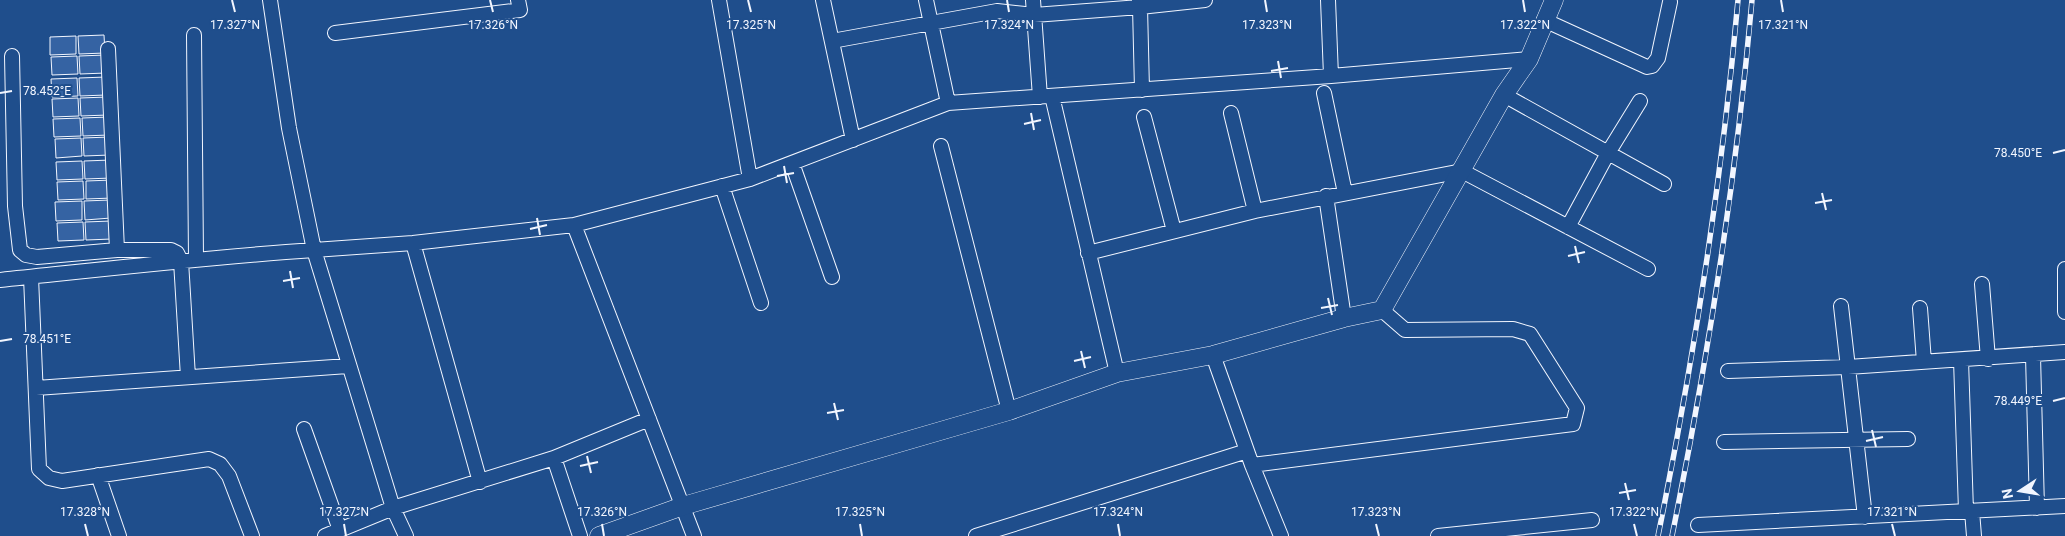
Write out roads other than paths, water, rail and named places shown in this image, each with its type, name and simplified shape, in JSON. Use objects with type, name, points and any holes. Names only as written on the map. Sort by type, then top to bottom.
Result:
[{"type":"street","points":[[270,0],[289,128],[314,250],[393,508],[406,536]]},
{"type":"street","points":[[335,33],[520,10],[518,0]]},
{"type":"street","points":[[719,0],[750,179]]},
{"type":"street","points":[[823,0],[853,140]]},
{"type":"street","points":[[926,0],[948,102]]},
{"type":"street","points":[[1033,0],[1046,96],[1088,253],[1117,373]]},
{"type":"street","points":[[832,41],[997,10],[1034,15],[1139,3],[1206,0]]},
{"type":"street","points":[[1328,0],[1331,76]]},
{"type":"street","points":[[600,536],[683,506],[1009,412],[1117,373],[1213,355],[1344,318],[1382,310],[1504,95],[1529,59],[1554,0]]},
{"type":"street","points":[[1544,20],[1647,67],[1652,66],[1658,58],[1670,2]]},
{"type":"street","points":[[1139,3],[1142,90]]},
{"type":"street","points":[[194,35],[196,258]]},
{"type":"street","points":[[108,49],[117,250]]},
{"type":"street","points":[[12,56],[15,206],[20,250],[26,255],[37,257],[117,250],[171,250],[176,253],[181,261],[188,378]]},
{"type":"street","points":[[0,280],[196,258],[414,243],[574,225],[750,179],[948,102],[1142,90],[1529,59]]},
{"type":"street","points":[[1324,93],[1345,193]]},
{"type":"street","points":[[1504,95],[1664,184]]},
{"type":"street","points":[[1568,227],[1608,153],[1640,101]]},
{"type":"street","points":[[1231,113],[1255,212]]},
{"type":"street","points":[[1144,117],[1174,231]]},
{"type":"street","points":[[941,146],[1009,412]]},
{"type":"street","points":[[792,163],[832,277]]},
{"type":"street","points":[[1088,253],[1326,196],[1462,171],[1648,269]]},
{"type":"street","points":[[722,186],[761,303]]},
{"type":"street","points":[[1326,196],[1344,318]]},
{"type":"street","points":[[574,225],[694,536]]},
{"type":"street","points":[[414,243],[480,482]]},
{"type":"street","points":[[2065,269],[2065,312]]},
{"type":"street","points":[[31,277],[39,469],[48,478],[62,481],[208,459],[220,464],[229,476],[252,536]]},
{"type":"street","points":[[1982,284],[1988,359]]},
{"type":"street","points":[[1841,306],[1865,517]]},
{"type":"street","points":[[1920,308],[1924,362]]},
{"type":"street","points":[[1252,465],[1573,424],[1577,408],[1530,334],[1513,329],[1405,330],[1382,310]]},
{"type":"street","points":[[1728,372],[1988,359],[2065,352]]},
{"type":"street","points":[[1213,355],[1252,465],[1281,536]]},
{"type":"street","points":[[2033,356],[2037,508]]},
{"type":"street","points":[[1961,360],[1969,511],[1974,536]]},
{"type":"street","points":[[36,388],[348,366]]},
{"type":"street","points":[[325,536],[393,508],[554,458],[649,419]]},
{"type":"street","points":[[304,430],[340,530]]},
{"type":"street","points":[[1724,442],[1908,439]]},
{"type":"street","points":[[976,536],[1247,451]]},
{"type":"street","points":[[554,458],[580,536]]},
{"type":"street","points":[[98,475],[119,536]]},
{"type":"street","points":[[1698,525],[2065,506]]},
{"type":"street","points":[[1438,536],[1503,533],[1592,520]]},
{"type":"railway","points":[[1658,536],[1695,336],[1724,135],[1738,0]]},
{"type":"railway","points":[[1672,536],[1720,269],[1738,135],[1752,0]]}]
